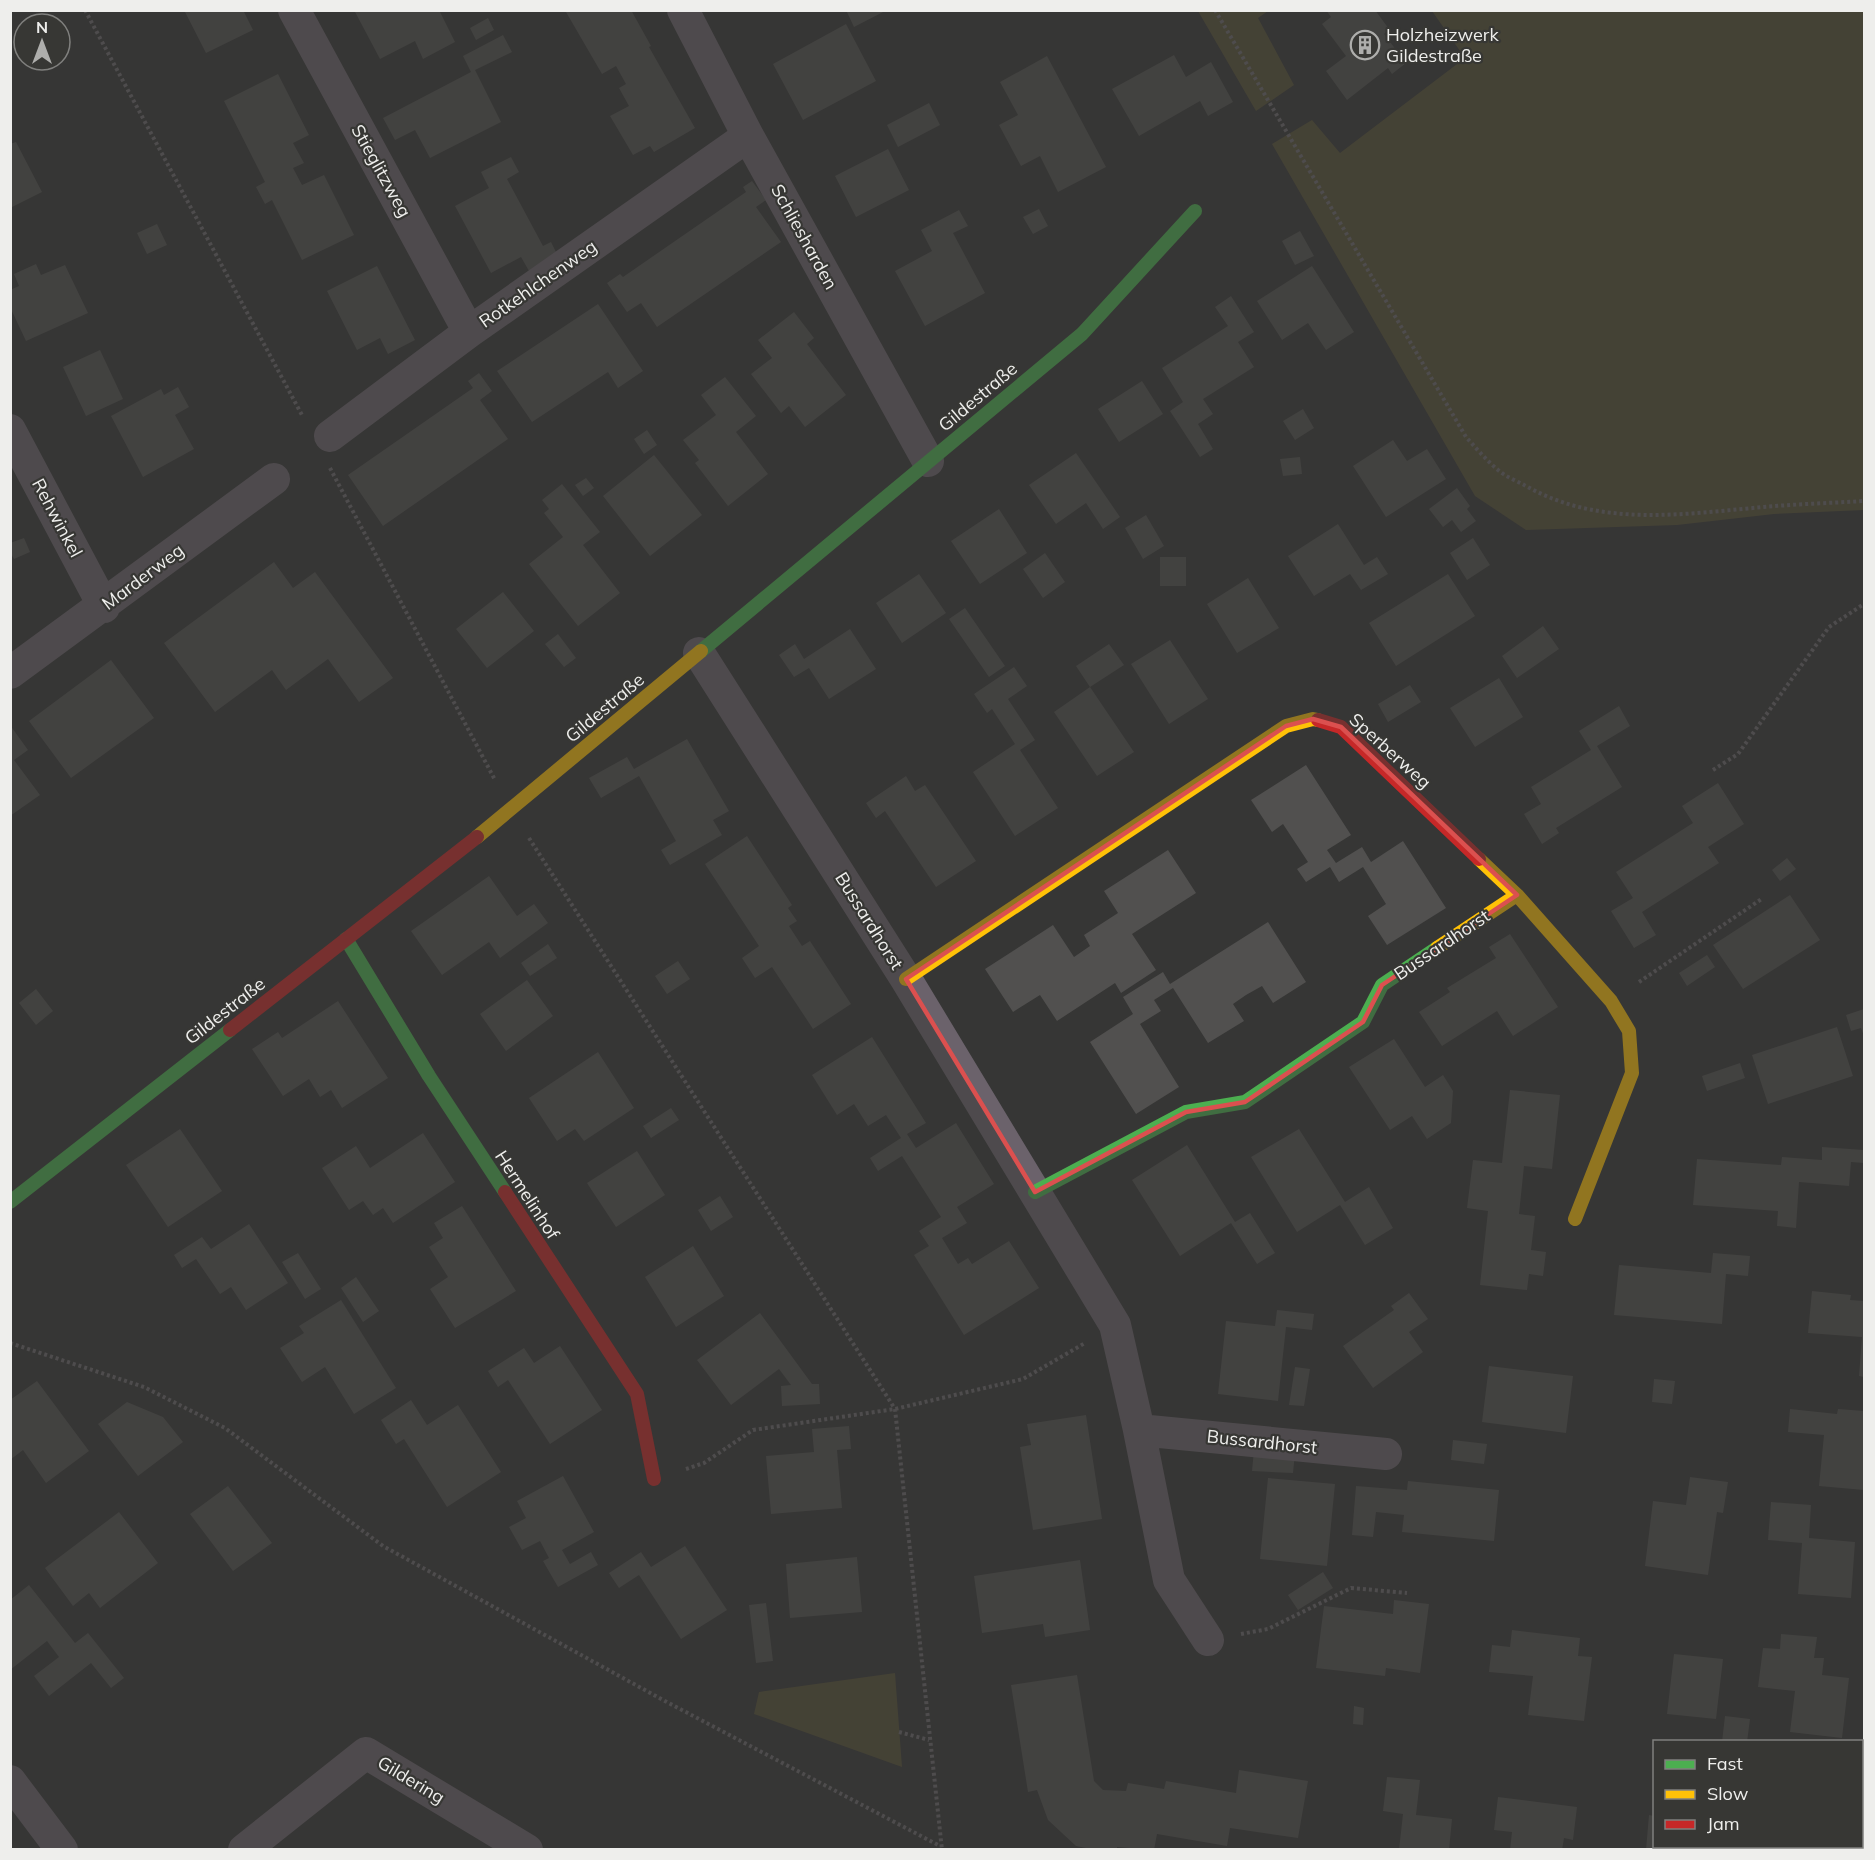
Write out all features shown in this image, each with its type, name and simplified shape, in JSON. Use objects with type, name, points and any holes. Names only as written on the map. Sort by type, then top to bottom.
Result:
[{"type":"street","name":"Stieglitzweg","points":[[294,10],[469,333]]},
{"type":"street","name":"Schliesharden","points":[[682,10],[748,136],[928,462]]},
{"type":"street","name":"Rotkehlchenweg","points":[[322,442],[469,333],[748,136]]},
{"type":"street","name":"Gildestraße","points":[[10,1202],[511,810],[1082,334],[1195,211]]},
{"type":"street","name":"Rehwinkel","points":[[10,430],[104,607]]},
{"type":"street","name":"Marderweg","points":[[10,673],[104,607],[274,480]]},
{"type":"street","name":"Bussardhorst","points":[[699,653],[906,979],[1114,1325],[1139,1430],[1169,1580],[1208,1640]]},
{"type":"street","name":"Sperberweg","points":[[906,979],[1286,726],[1313,719],[1341,727],[1516,895],[1611,1001],[1629,1031],[1632,1073],[1575,1219]]},
{"type":"street","name":"Bussardhorst","points":[[1035,1192],[1186,1112],[1245,1102],[1363,1022],[1382,985],[1516,895]]},
{"type":"street","name":"Hermelinhof","points":[[346,939],[435,1086],[636,1394],[654,1479]]},
{"type":"street","name":"Bussardhorst","points":[[1139,1430],[1386,1454]]},
{"type":"street","name":"Gildering","points":[[244,1850],[366,1753],[527,1850]]},
{"type":"street","points":[[10,1781],[62,1850]]},
{"type":"path","points":[[85,10],[322,442],[511,810],[896,1409],[941,1848]]},
{"type":"path","points":[[1215,10],[1466,438],[1499,471],[1543,496],[1600,512],[1634,516],[1668,516],[1767,506],[1864,501]]},
{"type":"path","points":[[1713,770],[1738,754],[1829,627],[1864,604]]},
{"type":"path","points":[[1611,1001],[1763,898]]},
{"type":"path","points":[[654,1479],[704,1463],[753,1430],[896,1409],[1023,1379],[1114,1325]]},
{"type":"path","points":[[10,1343],[144,1387],[225,1428],[383,1546],[663,1700],[941,1848]]},
{"type":"path","points":[[1208,1640],[1268,1629],[1351,1588],[1407,1593]]},
{"type":"path","points":[[899,1732],[929,1740]]},
{"type":"highlighted area","points":[[1313,719],[1341,727],[1517,895],[1382,985],[1363,1022],[1245,1102],[1186,1112],[1035,1192],[906,979],[1286,726]]},
{"type":"shaded area","points":[[1198,11],[1268,11],[1258,18],[1294,85],[1256,111]]},
{"type":"shaded area","points":[[1432,11],[1864,11],[1864,510],[1774,514],[1677,525],[1526,530],[1475,496],[1272,144],[1312,120],[1340,153],[1465,58]]},
{"type":"shaded area","points":[[895,1673],[902,1767],[754,1714],[759,1692]]},
{"type":"building","points":[[184,10],[243,10],[253,30],[206,53]]},
{"type":"building","points":[[354,10],[439,10],[455,42],[423,59],[415,41],[380,59]]},
{"type":"building","points":[[568,10],[631,10],[651,46],[649,47],[695,128],[654,152],[650,146],[633,155],[610,116],[629,106],[619,88],[626,84],[616,66],[602,74],[566,12]]},
{"type":"building","points":[[846,10],[887,10],[854,27]]},
{"type":"building","name":"Holzheizwerk Gildestraße","points":[[1326,10],[1375,10],[1389,29],[1384,34],[1406,63],[1392,74],[1388,68],[1347,100],[1326,71],[1346,56],[1322,24],[1331,17]]},
{"type":"building","points":[[488,18],[494,30],[476,40],[470,28]]},
{"type":"building","points":[[846,24],[876,81],[803,120],[773,64]]},
{"type":"building","points":[[503,35],[512,52],[475,70],[501,122],[430,158],[415,130],[395,140],[383,118],[471,72],[463,56]]},
{"type":"building","points":[[1174,55],[1186,77],[1211,62],[1233,102],[1208,116],[1200,101],[1139,136],[1112,89]]},
{"type":"building","points":[[1047,56],[1106,167],[1058,192],[1040,156],[1021,166],[999,125],[1018,115],[1000,82]]},
{"type":"building","points":[[278,74],[309,135],[293,143],[304,163],[293,168],[302,185],[324,175],[354,235],[302,260],[272,200],[265,204],[256,187],[265,182],[224,101]]},
{"type":"building","points":[[929,103],[940,125],[898,147],[887,125]]},
{"type":"building","points":[[16,142],[42,192],[10,208],[10,144]]},
{"type":"building","points":[[888,149],[909,190],[856,217],[835,176]]},
{"type":"building","points":[[511,157],[519,172],[507,179],[543,246],[551,242],[558,256],[529,271],[521,257],[491,273],[455,206],[489,188],[481,172]]},
{"type":"building","points":[[752,181],[766,200],[756,207],[781,242],[657,327],[641,303],[627,312],[607,283],[620,274],[623,277],[746,192],[743,187]]},
{"type":"building","points":[[1039,209],[1048,226],[1033,234],[1023,217]]},
{"type":"building","points":[[959,210],[968,226],[953,233],[985,293],[925,326],[895,271],[932,251],[921,230]]},
{"type":"building","points":[[157,224],[167,245],[147,254],[137,233]]},
{"type":"building","points":[[1300,231],[1314,256],[1295,265],[1282,241]]},
{"type":"building","points":[[36,264],[41,275],[65,265],[88,313],[26,341],[10,307],[10,290],[19,286],[14,274]]},
{"type":"building","points":[[377,266],[415,340],[388,354],[380,338],[357,350],[327,291]]},
{"type":"building","points":[[1312,266],[1354,332],[1326,350],[1308,323],[1282,340],[1257,301]]},
{"type":"building","points":[[1231,296],[1254,332],[1238,342],[1254,367],[1203,399],[1213,414],[1198,424],[1213,449],[1200,457],[1170,411],[1183,402],[1162,368],[1228,326],[1215,307]]},
{"type":"building","points":[[598,304],[643,371],[618,388],[608,372],[532,422],[497,371]]},
{"type":"building","points":[[794,312],[814,338],[807,344],[846,395],[805,427],[789,406],[781,413],[751,374],[772,358],[758,340]]},
{"type":"building","points":[[100,350],[123,399],[86,416],[63,367]]},
{"type":"building","points":[[479,373],[492,391],[480,400],[508,439],[383,526],[348,475],[473,388],[468,381]]},
{"type":"building","points":[[725,377],[756,416],[736,432],[768,474],[728,506],[695,463],[699,460],[683,440],[716,415],[701,395]]},
{"type":"building","points":[[1142,381],[1163,414],[1119,442],[1098,409]]},
{"type":"building","points":[[178,387],[189,407],[175,415],[194,449],[143,477],[111,416],[161,389],[164,395]]},
{"type":"building","points":[[1303,409],[1314,428],[1295,440],[1283,421]]},
{"type":"building","points":[[647,430],[657,445],[644,454],[634,439]]},
{"type":"building","points":[[1393,440],[1407,461],[1427,449],[1446,479],[1386,517],[1353,466]]},
{"type":"building","points":[[1076,453],[1120,517],[1103,529],[1086,503],[1056,524],[1029,485]]},
{"type":"building","points":[[654,455],[702,515],[650,556],[603,496]]},
{"type":"building","points":[[1300,457],[1302,474],[1283,476],[1280,459]]},
{"type":"building","points":[[586,478],[594,488],[583,496],[575,485]]},
{"type":"building","points":[[562,484],[600,532],[583,545],[620,593],[578,626],[529,564],[563,537],[544,513],[549,509],[542,500]]},
{"type":"building","points":[[1457,488],[1470,506],[1467,509],[1476,521],[1461,532],[1452,520],[1443,527],[1429,509]]},
{"type":"building","points":[[999,509],[1027,553],[980,584],[951,541]]},
{"type":"building","points":[[1146,515],[1164,546],[1143,559],[1125,528]]},
{"type":"building","points":[[1338,524],[1364,565],[1377,557],[1388,574],[1361,590],[1350,574],[1314,596],[1288,556]]},
{"type":"building","points":[[24,538],[30,552],[14,559],[10,552],[10,543]]},
{"type":"building","points":[[1473,538],[1490,565],[1467,580],[1450,553]]},
{"type":"building","points":[[1045,553],[1065,582],[1043,598],[1023,569]]},
{"type":"building","points":[[1160,557],[1186,557],[1186,586],[1160,586]]},
{"type":"building","points":[[274,562],[293,588],[315,572],[393,678],[359,702],[328,659],[286,690],[272,670],[215,712],[164,643]]},
{"type":"building","points":[[919,574],[946,613],[902,643],[876,603]]},
{"type":"building","points":[[1448,574],[1475,616],[1396,666],[1369,623]]},
{"type":"building","points":[[1248,578],[1279,628],[1237,653],[1207,604]]},
{"type":"building","points":[[503,592],[534,631],[487,668],[456,629]]},
{"type":"building","points":[[965,608],[1005,666],[989,677],[949,619]]},
{"type":"building","points":[[1543,626],[1559,649],[1517,678],[1502,656]]},
{"type":"building","points":[[850,629],[876,669],[829,699],[809,668],[794,677],[779,655],[795,644],[804,659]]},
{"type":"building","points":[[558,634],[576,658],[564,667],[545,644]]},
{"type":"building","points":[[1170,640],[1208,699],[1169,724],[1131,664]]},
{"type":"building","points":[[1109,644],[1124,665],[1090,687],[1076,666]]},
{"type":"building","points":[[111,660],[154,718],[71,778],[29,721]]},
{"type":"building","points":[[1014,667],[1027,686],[1008,699],[1035,740],[1020,750],[1058,808],[1015,836],[973,772],[1015,744],[992,709],[987,713],[974,694]]},
{"type":"building","points":[[1499,678],[1523,717],[1475,747],[1450,708]]},
{"type":"building","points":[[1410,685],[1421,702],[1388,722],[1378,704]]},
{"type":"building","points":[[1090,687],[1134,752],[1097,776],[1054,712]]},
{"type":"building","points":[[1619,706],[1630,726],[1597,746],[1622,787],[1556,828],[1559,833],[1542,844],[1524,814],[1541,804],[1531,787],[1591,750],[1579,731]]},
{"type":"building","points":[[10,725],[28,750],[14,760],[40,795],[10,816]]},
{"type":"building","points":[[687,739],[729,811],[713,820],[722,835],[670,865],[661,850],[676,841],[639,776],[601,798],[589,778],[627,757],[634,769]]},
{"type":"building","points":[[1306,765],[1351,835],[1327,850],[1336,863],[1362,847],[1371,862],[1403,841],[1446,908],[1387,945],[1368,916],[1386,904],[1363,867],[1339,882],[1330,867],[1306,882],[1297,869],[1308,862],[1283,824],[1272,832],[1251,800]]},
{"type":"building","points":[[906,776],[915,791],[925,785],[976,861],[936,887],[885,811],[876,818],[866,803]]},
{"type":"building","points":[[1718,783],[1744,824],[1708,847],[1719,863],[1642,912],[1656,935],[1634,948],[1611,911],[1633,898],[1616,872],[1693,823],[1682,806]]},
{"type":"building","points":[[747,836],[792,905],[788,908],[797,921],[789,926],[802,946],[810,941],[851,1004],[813,1029],[772,967],[755,978],[742,958],[759,946],[705,864]]},
{"type":"building","points":[[1168,850],[1196,893],[1132,934],[1156,970],[1121,993],[1115,983],[1057,1021],[1040,995],[1013,1012],[985,969],[1053,925],[1074,957],[1090,946],[1084,935],[1118,913],[1104,891]]},
{"type":"building","points":[[1787,858],[1796,869],[1780,881],[1772,870]]},
{"type":"building","points":[[489,876],[517,916],[534,904],[548,923],[500,958],[489,942],[442,975],[411,931]]},
{"type":"building","points":[[1790,895],[1820,940],[1743,989],[1713,945]]},
{"type":"building","points":[[1268,922],[1306,982],[1273,1003],[1262,986],[1246,995],[1233,1004],[1244,1021],[1208,1043],[1173,988],[1154,1000],[1161,1011],[1140,1024],[1179,1087],[1136,1114],[1090,1042],[1133,1014],[1123,997],[1163,972],[1170,984]]},
{"type":"building","points":[[1510,934],[1558,1007],[1513,1036],[1497,1011],[1442,1046],[1419,1012],[1450,992],[1447,988],[1496,958],[1489,947]]},
{"type":"building","points":[[548,944],[557,958],[530,976],[521,963]]},
{"type":"building","points":[[1707,955],[1715,967],[1687,986],[1679,973]]},
{"type":"building","points":[[678,961],[690,979],[667,994],[655,976]]},
{"type":"building","points":[[527,980],[553,1016],[506,1051],[480,1014]]},
{"type":"building","points":[[36,989],[53,1011],[36,1025],[19,1003]]},
{"type":"building","points":[[338,1001],[388,1078],[342,1108],[331,1090],[320,1097],[309,1079],[283,1096],[252,1049],[278,1032],[282,1038]]},
{"type":"building","points":[[1864,1009],[1864,1036],[1861,1028],[1851,1031],[1846,1015]]},
{"type":"building","points":[[1837,1027],[1853,1076],[1768,1104],[1752,1055]]},
{"type":"building","points":[[872,1037],[926,1123],[907,1134],[916,1148],[956,1123],[994,1184],[957,1207],[967,1223],[942,1238],[958,1264],[968,1258],[972,1264],[1009,1241],[1039,1288],[964,1335],[914,1255],[929,1246],[919,1231],[941,1217],[902,1156],[878,1171],[870,1158],[901,1138],[886,1115],[868,1126],[854,1104],[837,1115],[812,1075]]},
{"type":"building","points":[[1394,1039],[1425,1087],[1443,1075],[1453,1091],[1451,1123],[1427,1139],[1412,1116],[1390,1130],[1349,1067]]},
{"type":"building","points":[[598,1052],[634,1108],[584,1141],[575,1129],[557,1141],[529,1098]]},
{"type":"building","points":[[1740,1063],[1745,1078],[1707,1091],[1702,1076]]},
{"type":"building","points":[[1510,1090],[1560,1095],[1552,1169],[1524,1166],[1519,1214],[1535,1216],[1531,1250],[1546,1252],[1543,1276],[1529,1274],[1527,1290],[1480,1285],[1488,1211],[1467,1208],[1473,1160],[1502,1163]]},
{"type":"building","points":[[671,1108],[679,1120],[651,1138],[643,1126]]},
{"type":"building","points":[[180,1129],[222,1191],[168,1227],[126,1165]]},
{"type":"building","points":[[1299,1129],[1345,1202],[1369,1187],[1393,1228],[1365,1245],[1340,1205],[1297,1232],[1251,1157]]},
{"type":"building","points":[[423,1133],[455,1182],[393,1223],[383,1208],[373,1215],[363,1201],[349,1210],[322,1168],[356,1146],[370,1168]]},
{"type":"building","points":[[1187,1145],[1235,1222],[1250,1213],[1275,1253],[1257,1264],[1231,1223],[1180,1256],[1132,1180]]},
{"type":"building","points":[[1822,1147],[1864,1150],[1864,1163],[1851,1162],[1849,1186],[1799,1182],[1796,1228],[1777,1226],[1778,1211],[1693,1205],[1697,1159],[1781,1165],[1782,1157],[1822,1160]]},
{"type":"building","points":[[637,1151],[665,1195],[616,1227],[587,1183]]},
{"type":"building","points":[[720,1196],[733,1217],[711,1231],[698,1210]]},
{"type":"building","points":[[462,1206],[516,1291],[455,1328],[430,1289],[448,1277],[429,1247],[443,1238],[434,1223]]},
{"type":"building","points":[[249,1224],[288,1283],[246,1310],[231,1287],[220,1294],[196,1259],[182,1268],[174,1255],[202,1237],[211,1249]]},
{"type":"building","points":[[693,1246],[724,1296],[676,1327],[645,1277]]},
{"type":"building","points":[[298,1253],[321,1289],[305,1299],[282,1262]]},
{"type":"building","points":[[1713,1253],[1750,1256],[1748,1276],[1726,1274],[1722,1324],[1614,1315],[1619,1265],[1711,1273]]},
{"type":"building","points":[[356,1277],[379,1311],[363,1322],[341,1288]]},
{"type":"building","points":[[1812,1291],[1851,1295],[1850,1300],[1864,1301],[1864,1377],[1859,1376],[1862,1337],[1808,1333]]},
{"type":"building","points":[[1409,1293],[1428,1319],[1409,1332],[1423,1352],[1373,1388],[1343,1346],[1394,1310],[1391,1306]]},
{"type":"building","points":[[341,1300],[396,1388],[354,1414],[325,1367],[302,1382],[280,1348],[304,1333],[299,1326]]},
{"type":"building","points":[[1277,1310],[1314,1314],[1312,1330],[1286,1327],[1278,1401],[1218,1394],[1226,1321],[1275,1326]]},
{"type":"building","points":[[760,1313],[812,1384],[819,1384],[820,1404],[782,1406],[781,1386],[791,1385],[779,1369],[731,1405],[697,1360]]},
{"type":"building","points":[[560,1346],[602,1410],[550,1444],[508,1380],[498,1387],[488,1371],[524,1348],[534,1363]]},
{"type":"building","points":[[1489,1366],[1573,1376],[1566,1433],[1482,1422]]},
{"type":"building","points":[[1295,1367],[1310,1369],[1304,1406],[1289,1405]]},
{"type":"building","points":[[1654,1379],[1675,1381],[1672,1404],[1652,1402]]},
{"type":"building","points":[[37,1381],[89,1451],[46,1483],[23,1450],[10,1460],[10,1400]]},
{"type":"building","points":[[411,1400],[427,1425],[458,1405],[501,1472],[447,1507],[404,1439],[396,1444],[381,1420]]},
{"type":"building","points":[[127,1402],[163,1417],[183,1442],[138,1476],[98,1424]]},
{"type":"building","points":[[1790,1409],[1837,1414],[1838,1409],[1864,1411],[1864,1490],[1819,1486],[1824,1435],[1788,1432]]},
{"type":"building","points":[[1086,1415],[1102,1519],[1033,1530],[1020,1447],[1031,1445],[1027,1424]]},
{"type":"building","points":[[849,1426],[851,1449],[837,1450],[842,1508],[771,1514],[766,1456],[814,1452],[812,1429]]},
{"type":"building","points":[[1453,1440],[1487,1444],[1484,1464],[1451,1460]]},
{"type":"building","points":[[1254,1450],[1295,1453],[1293,1473],[1252,1471]]},
{"type":"building","points":[[563,1476],[594,1532],[562,1550],[570,1564],[591,1552],[598,1565],[558,1587],[543,1561],[549,1558],[540,1541],[522,1550],[509,1527],[526,1518],[517,1501]]},
{"type":"building","points":[[1690,1477],[1728,1482],[1723,1513],[1717,1512],[1708,1575],[1645,1566],[1653,1501],[1686,1505]]},
{"type":"building","points":[[1268,1478],[1335,1484],[1327,1566],[1260,1559]]},
{"type":"building","points":[[1408,1481],[1499,1490],[1494,1541],[1402,1532],[1404,1515],[1376,1512],[1373,1537],[1352,1535],[1356,1486],[1407,1490]]},
{"type":"building","points":[[228,1486],[272,1543],[233,1571],[190,1514]]},
{"type":"building","points":[[1771,1502],[1811,1505],[1809,1538],[1855,1542],[1851,1598],[1798,1594],[1802,1543],[1768,1540]]},
{"type":"building","points":[[119,1512],[158,1563],[100,1608],[89,1593],[73,1606],[45,1568]]},
{"type":"building","points":[[685,1546],[727,1610],[681,1639],[639,1575],[619,1588],[609,1573],[641,1552],[651,1567]]},
{"type":"building","points":[[857,1557],[862,1612],[790,1618],[786,1564]]},
{"type":"building","points":[[1080,1560],[1090,1630],[1045,1637],[1043,1624],[982,1633],[974,1576]]},
{"type":"building","points":[[1323,1572],[1333,1588],[1298,1610],[1288,1595]]},
{"type":"building","points":[[29,1585],[75,1643],[88,1633],[124,1678],[111,1688],[91,1663],[49,1696],[34,1676],[59,1657],[47,1641],[10,1670],[10,1600]]},
{"type":"building","points":[[1394,1600],[1429,1604],[1420,1673],[1386,1668],[1385,1676],[1316,1668],[1324,1606],[1393,1614]]},
{"type":"building","points":[[766,1603],[773,1661],[756,1663],[749,1605]]},
{"type":"building","points":[[1512,1630],[1580,1638],[1578,1656],[1592,1657],[1584,1721],[1528,1715],[1533,1676],[1489,1672],[1492,1645],[1510,1647]]},
{"type":"building","points":[[1781,1634],[1817,1637],[1814,1658],[1824,1658],[1822,1675],[1849,1678],[1842,1738],[1790,1732],[1795,1691],[1758,1687],[1763,1648],[1780,1649]]},
{"type":"building","points":[[1674,1654],[1723,1659],[1716,1719],[1667,1714]]},
{"type":"building","points":[[1077,1675],[1094,1781],[1103,1790],[1126,1791],[1128,1783],[1164,1789],[1166,1781],[1236,1793],[1239,1770],[1308,1781],[1298,1838],[1230,1828],[1227,1846],[1157,1834],[1154,1850],[1117,1847],[1117,1850],[1096,1850],[1076,1846],[1048,1820],[1037,1790],[1028,1792],[1011,1685]]},
{"type":"building","points":[[1354,1706],[1364,1708],[1363,1725],[1353,1724]]},
{"type":"building","points":[[1725,1716],[1750,1719],[1747,1740],[1722,1740]]},
{"type":"building","points":[[1387,1777],[1420,1780],[1416,1815],[1452,1819],[1449,1850],[1399,1850],[1403,1814],[1383,1811]]},
{"type":"building","points":[[1498,1797],[1577,1807],[1573,1840],[1564,1838],[1562,1850],[1510,1850],[1512,1832],[1494,1830]]},
{"type":"building","points":[[1649,1815],[1653,1816],[1653,1848],[1695,1848],[1695,1850],[1646,1850]]},
{"type":"building","points":[[1769,1848],[1817,1848],[1817,1850],[1769,1850]]},
{"type":"traffic: fast","points":[[701,651],[1082,334],[1195,211]]},
{"type":"traffic: fast","points":[[346,939],[429,1076],[505,1192]]},
{"type":"traffic: fast","points":[[1035,1192],[1186,1112],[1245,1102],[1363,1022],[1382,985],[1437,948]]},
{"type":"traffic: fast","points":[[10,1202],[230,1030]]},
{"type":"traffic: slow","points":[[477,837],[701,651]]},
{"type":"traffic: slow","points":[[906,979],[1286,726],[1313,719],[1318,720]]},
{"type":"traffic: slow","points":[[1479,859],[1517,895],[1611,1001],[1629,1031],[1632,1073],[1575,1219]]},
{"type":"traffic: slow","points":[[1437,948],[1517,895]]},
{"type":"traffic: jam","points":[[1318,720],[1341,727],[1479,859]]},
{"type":"traffic: jam","points":[[230,1030],[477,837]]},
{"type":"traffic: jam","points":[[505,1192],[637,1394],[654,1479]]},
{"type":"place","name":"Holzheizwerk Gildestraße","points":[[1365,45]]}]
